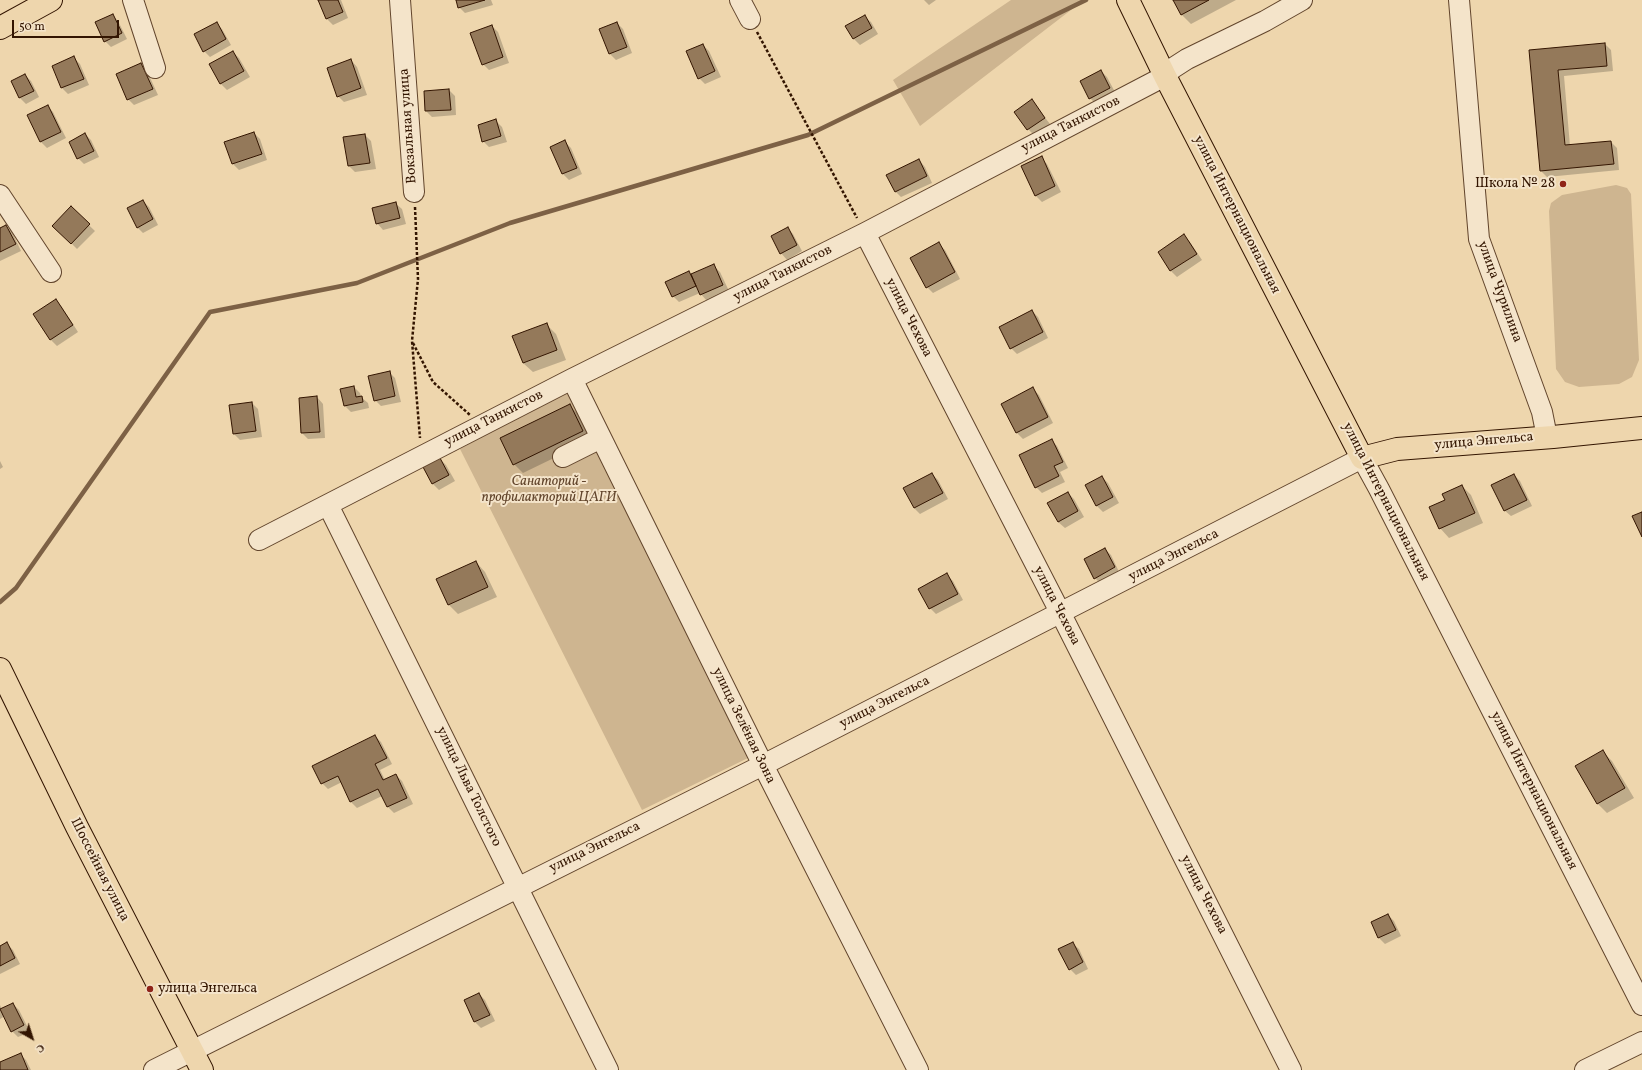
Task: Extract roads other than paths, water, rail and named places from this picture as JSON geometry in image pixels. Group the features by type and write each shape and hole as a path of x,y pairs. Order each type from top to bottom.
{"main road":[{"path":"0,28 51,0"},
{"name":"улица Интернациональная","path":"1128,0 1165,76 1362,458"},
{"name":"улица Энгельса","path":"1362,458 1398,449 1642,428"},
{"name":"Шоссейная улица","path":"0,669 77,827 197,1060"}],"street":[{"path":"133,0 155,68"},
{"name":"Вокзальная улица","path":"400,0 414,192"},
{"path":"740,0 750,19"},
{"name":"улица Танкистов","path":"259,540 572,380 865,233 1165,76 1173,68 1187,59 1265,21 1302,0"},
{"name":"улица Чурилина","path":"1459,0 1479,239 1542,412 1547,437"},
{"path":"0,195 51,272"},
{"name":"улица Чехова","path":"865,233 1291,1070"},
{"name":"улица Зелёная Зона","path":"572,380 763,765 918,1070"},
{"path":"563,457 601,438"},
{"name":"улица Энгельса","path":"154,1070 197,1060 518,887 763,765 1362,458"},
{"name":"улица Интернациональная","path":"1362,458 1642,1005"},
{"name":"улица Льва Толстого","path":"328,505 608,1070"},
{"path":"1585,1070 1642,1042"}],"waterway":[{"path":"0,602 16,588 210,312 357,283 510,223 808,135 1086,0"}],"place":[{"name":"Школа № 28","path":"1563,184"},
{"name":"улица Энгельса","path":"150,989"}],"park label":[{"name":"Санаторий - профилакторий ЦАГИ","path":"549,490"}]}
